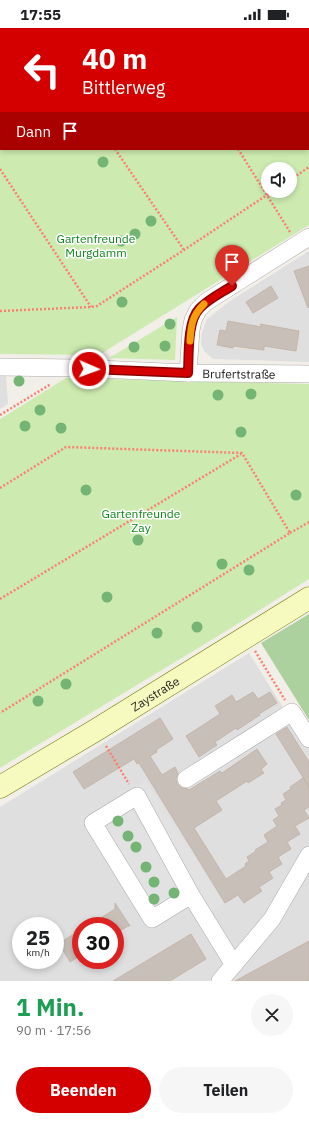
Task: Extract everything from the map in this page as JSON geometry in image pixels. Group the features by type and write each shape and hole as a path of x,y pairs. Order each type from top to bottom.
{"street":[{"path":"188,373 192,320 198,310 206,302 303,240"},
{"name":"Brufertstraße","path":"0,367 75,368 188,373 309,374"},
{"name":"Zaystraße","path":"0,787 96,730 309,598"},
{"path":"186,779 292,712 309,739"},
{"path":"192,895 152,919 93,823 136,796 192,895 234,965"},
{"path":"220,981 272,919 309,854"}],"path":[{"path":"116,150 184,250"},
{"path":"239,150 261,184"},
{"path":"297,175 309,167"},
{"path":"0,169 91,307"},
{"path":"0,311 97,306 263,198"},
{"path":"270,198 303,240"},
{"path":"0,415 75,368"},
{"path":"0,488 66,447 242,453"},
{"path":"242,453 290,533"},
{"path":"0,600 242,453"},
{"path":"0,713 309,522"},
{"path":"246,637 292,712"},
{"path":"96,730 136,796"}],"shaded area":[{"path":"309,251 309,362 213,359 204,351 201,344 202,332 207,319 230,301"},
{"path":"0,376 6,376 8,404 0,409"},
{"path":"249,653 309,749 309,981 0,981 0,807"},
{"path":"146,780 224,904 212,912 134,788"},
{"path":"131,808 183,893 154,911 102,825"}],"green space":[{"name":"Gartenfreunde Murgdamm","path":"0,150 309,150 309,225 99,355 0,354"},
{"path":"177,317 175,360 109,358"},
{"name":"Gartenfreunde Zay","path":"66,378 309,384 309,579 0,768 0,419"},
{"path":"309,614 309,720 261,643"}],"building":[{"path":"309,266 309,307 308,308 294,271"},
{"path":"271,286 278,298 253,313 246,302"},
{"path":"228,321 262,327 260,324 299,331 296,351 264,346 264,350 233,346 233,348 217,345 220,330 226,331"},
{"path":"253,692 258,699 270,692 277,703 237,730 236,728 215,742 217,745 199,757 186,736 220,714 215,706 232,695 236,702"},
{"path":"160,718 173,739 156,750 157,752 150,756 162,775 175,767 178,773 176,779 177,784 182,788 189,790 220,771 222,773 257,749 267,764 261,769 264,773 248,783 247,781 216,801 222,810 194,828 226,879 246,866 245,864 249,861 247,857 268,842 264,835 277,826 273,820 279,816 275,809 282,805 281,803 286,800 283,794 303,778 309,787 309,807 304,810 309,818 295,826 300,834 287,842 291,849 278,857 282,864 269,872 273,878 259,887 262,891 244,903 238,895 225,903 139,763 137,764 134,759 84,789 73,772"},
{"path":"287,727 309,762 309,787 276,734"},
{"path":"115,903 130,926 124,928 124,917 102,917 115,909"},
{"path":"191,934 206,959 170,981 113,981"},
{"path":"72,935 72,961 70,962 64,952 64,940"},
{"path":"309,941 309,981 235,981"}],"slow traffic":[{"path":"190,341 192,320 204,304"}],"route":[{"path":"89,369 188,373 192,320 198,310 206,302 232,286"}]}
